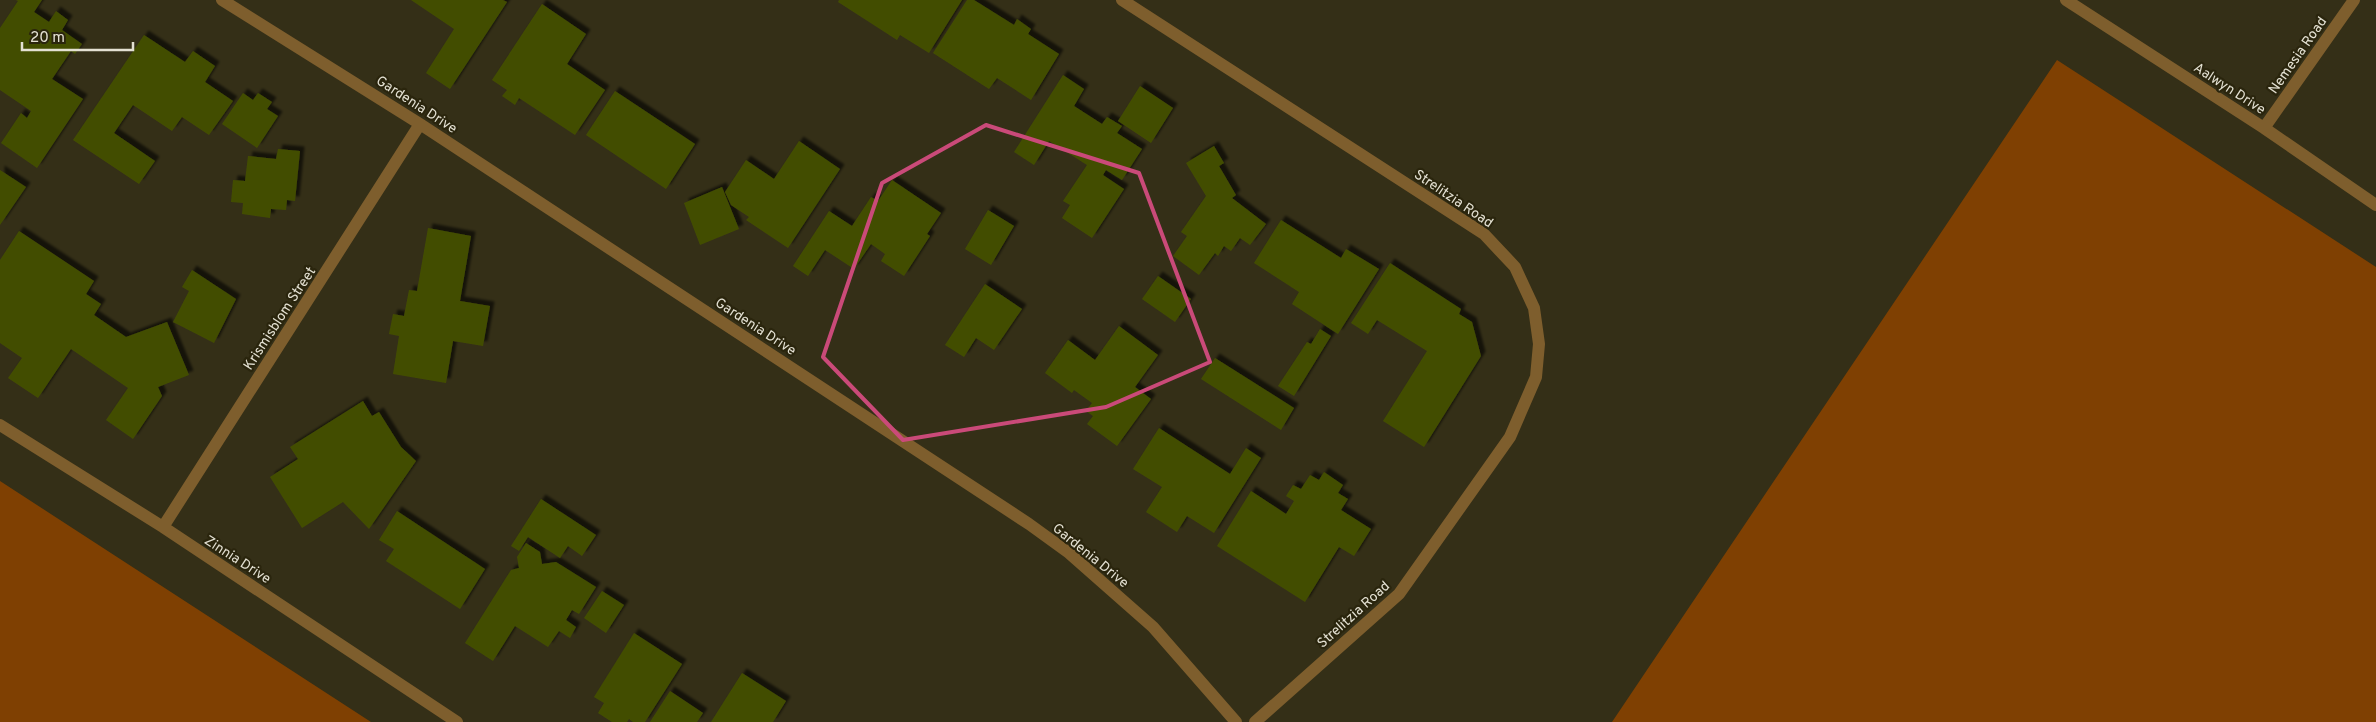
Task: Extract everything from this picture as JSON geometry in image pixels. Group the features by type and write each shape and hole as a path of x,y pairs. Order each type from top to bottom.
{"street":[{"name":"Gardenia Drive","path":"222,0 420,124 1029,524 1070,553 1153,627 1236,722"},
{"name":"Strelitzia Road","path":"1122,0 1484,234 1515,267 1534,308 1539,344 1536,377 1510,437 1400,594 1255,722"},
{"name":"Aalwyn Drive","path":"2066,0 2264,128 2376,205"},
{"name":"Nemesia Road","path":"2264,128 2354,0"},
{"name":"Krismisblom Street","path":"163,527 420,124"},
{"name":"Zinnia Drive","path":"0,425 163,527 457,722"}],"highlighted area":[{"path":"986,125 1139,173 1210,362 1106,407 903,440 823,357 882,183"}],"shaded area":[{"path":"2057,60 2376,267 2376,722 1612,722"},
{"path":"0,481 371,722 0,722"}],"building":[{"path":"16,0 42,0 34,12 49,22 56,11 68,20 62,30 82,44 75,54 71,51 52,79 83,99 37,168 1,143 21,113 27,118 31,111 0,90 0,28 18,1"},
{"path":"411,0 503,0 507,2 450,89 426,73 454,29"},
{"path":"839,0 962,0 929,53 900,35 897,40 838,2"},
{"path":"967,0 974,0 1014,25 1017,19 1031,29 1028,34 1059,54 1031,100 997,78 989,89 933,53"},
{"path":"542,4 586,34 567,64 605,90 575,135 519,98 515,105 502,96 507,90 492,80"},
{"path":"144,35 185,62 193,51 215,66 205,82 233,101 209,135 182,117 172,131 133,105 114,133 155,161 139,184 73,140"},
{"path":"1063,75 1084,89 1074,106 1102,124 1107,117 1122,126 1117,133 1142,149 1122,180 1106,170 1103,175 1124,189 1092,238 1062,218 1070,205 1063,201 1087,165 1049,141 1034,165 1014,152"},
{"path":"1140,86 1173,108 1151,143 1118,121"},
{"path":"615,91 695,144 666,189 586,135"},
{"path":"243,93 253,100 258,93 272,102 267,109 278,116 257,148 222,124"},
{"path":"799,141 840,169 788,248 746,220 749,217 731,205 725,192 746,160 774,179"},
{"path":"1214,146 1224,163 1219,166 1236,195 1232,198 1266,224 1250,245 1240,238 1231,251 1224,246 1218,256 1215,253 1199,275 1173,256 1187,236 1181,232 1206,196 1186,163"},
{"path":"278,149 300,151 295,201 287,200 286,210 271,209 270,218 242,214 243,203 231,202 233,180 245,181 248,156 276,159"},
{"path":"0,170 26,187 0,225"},
{"path":"892,180 941,213 927,234 930,236 904,276 881,261 885,254 871,244 854,269 825,250 808,276 793,266 829,211 852,226 871,197 878,201"},
{"path":"722,187 739,229 700,245 684,203"},
{"path":"988,210 1014,226 991,265 965,249"},
{"path":"1281,220 1341,258 1346,249 1379,269 1338,334 1292,304 1299,292 1254,263"},
{"path":"428,228 471,236 460,301 490,306 483,346 453,341 446,383 393,374 399,336 389,334 393,314 404,316 409,290 417,291"},
{"path":"19,231 94,281 86,294 101,304 94,315 126,337 167,322 189,375 158,387 162,396 133,439 106,420 128,388 71,349 38,398 8,378 22,358 0,343 0,260"},
{"path":"1390,263 1461,309 1459,314 1472,322 1481,356 1424,447 1383,421 1427,351 1377,320 1368,334 1351,323"},
{"path":"192,270 236,299 214,343 173,322 189,291 182,287"},
{"path":"1158,276 1191,299 1175,322 1142,299"},
{"path":"985,284 1022,309 994,350 976,338 964,357 945,345"},
{"path":"1119,326 1158,355 1135,387 1151,399 1117,446 1087,424 1093,416 1086,411 1092,403 1074,390 1072,393 1045,373 1068,340 1095,360"},
{"path":"1320,329 1331,336 1294,396 1278,386 1307,342 1311,344"},
{"path":"1215,358 1294,408 1281,430 1201,379"},
{"path":"363,401 372,416 379,412 401,447 416,461 369,529 343,502 302,528 270,477 298,459 290,447"},
{"path":"1159,428 1230,474 1246,448 1261,458 1214,533 1187,516 1177,532 1146,512 1162,487 1133,469"},
{"path":"1324,472 1343,485 1338,493 1348,499 1341,510 1371,529 1354,556 1339,547 1305,602 1217,546 1251,491 1286,514 1294,501 1286,496 1293,485 1301,489 1310,475 1319,480"},
{"path":"541,499 596,535 582,556 568,546 560,558 528,537 519,551 511,546"},
{"path":"397,511 485,569 460,609 386,561 394,549 379,540"},
{"path":"526,543 540,552 542,564 556,562 596,587 579,614 572,610 566,620 576,627 570,638 559,631 548,647 515,626 493,661 465,643 511,570 519,568 517,557"},
{"path":"602,591 624,605 606,633 584,618"},
{"path":"634,633 682,664 645,722 633,722 629,719 627,722 612,722 598,713 604,703 594,697"},
{"path":"742,673 786,701 773,722 711,722"},
{"path":"670,691 703,713 697,722 650,722"}]}
